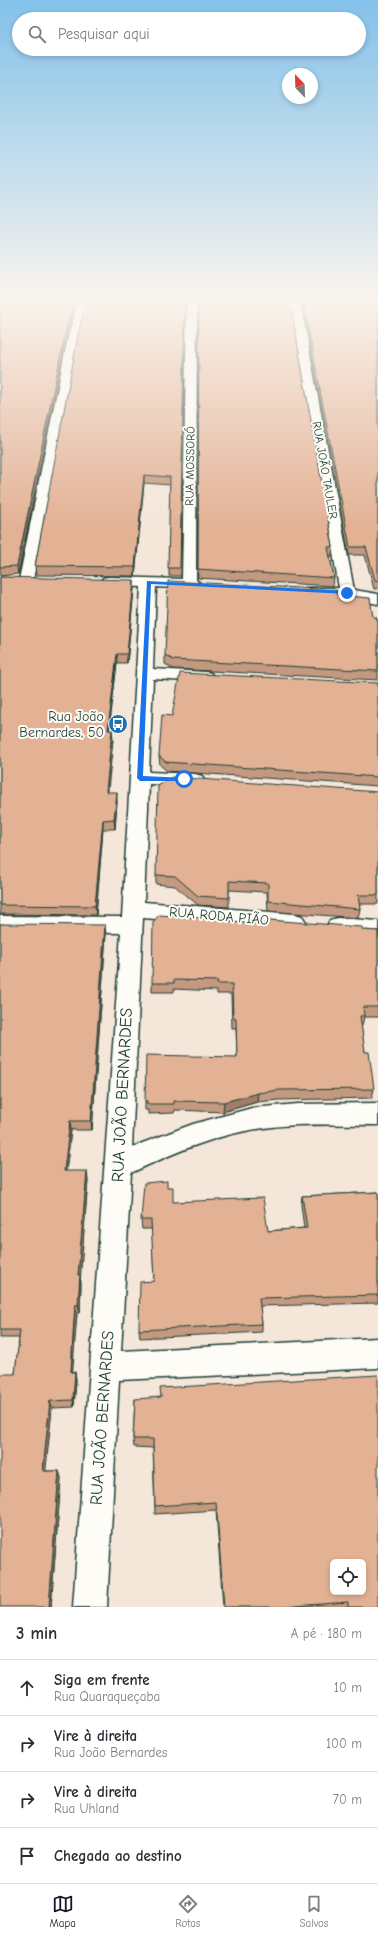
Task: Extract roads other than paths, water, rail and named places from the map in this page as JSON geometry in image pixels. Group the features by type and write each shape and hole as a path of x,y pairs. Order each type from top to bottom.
{"street":[{"path":"41,580 19,580 64,376"},
{"name":"RUA MOSSORÓ","path":"189,583 191,376"},
{"name":"RUA JOÃO TAULER","path":"310,376 347,593"},
{"path":"95,581 205,584"},
{"name":"RUA JOÃO BERNARDES","path":"90,1607 118,1166 140,778 149,582"},
{"path":"292,590 347,593 378,599"},
{"path":"145,674 223,678"},
{"path":"140,778 215,782"},
{"name":"RUA RODA PIÃO","path":"0,924 132,917 318,924 378,929"},
{"path":"118,1166 160,1146 241,1121 271,1116 378,1114"},
{"path":"105,1366 378,1353"}],"place":[{"name":"Rua João Bernardes, 50","path":"118,724"}]}
